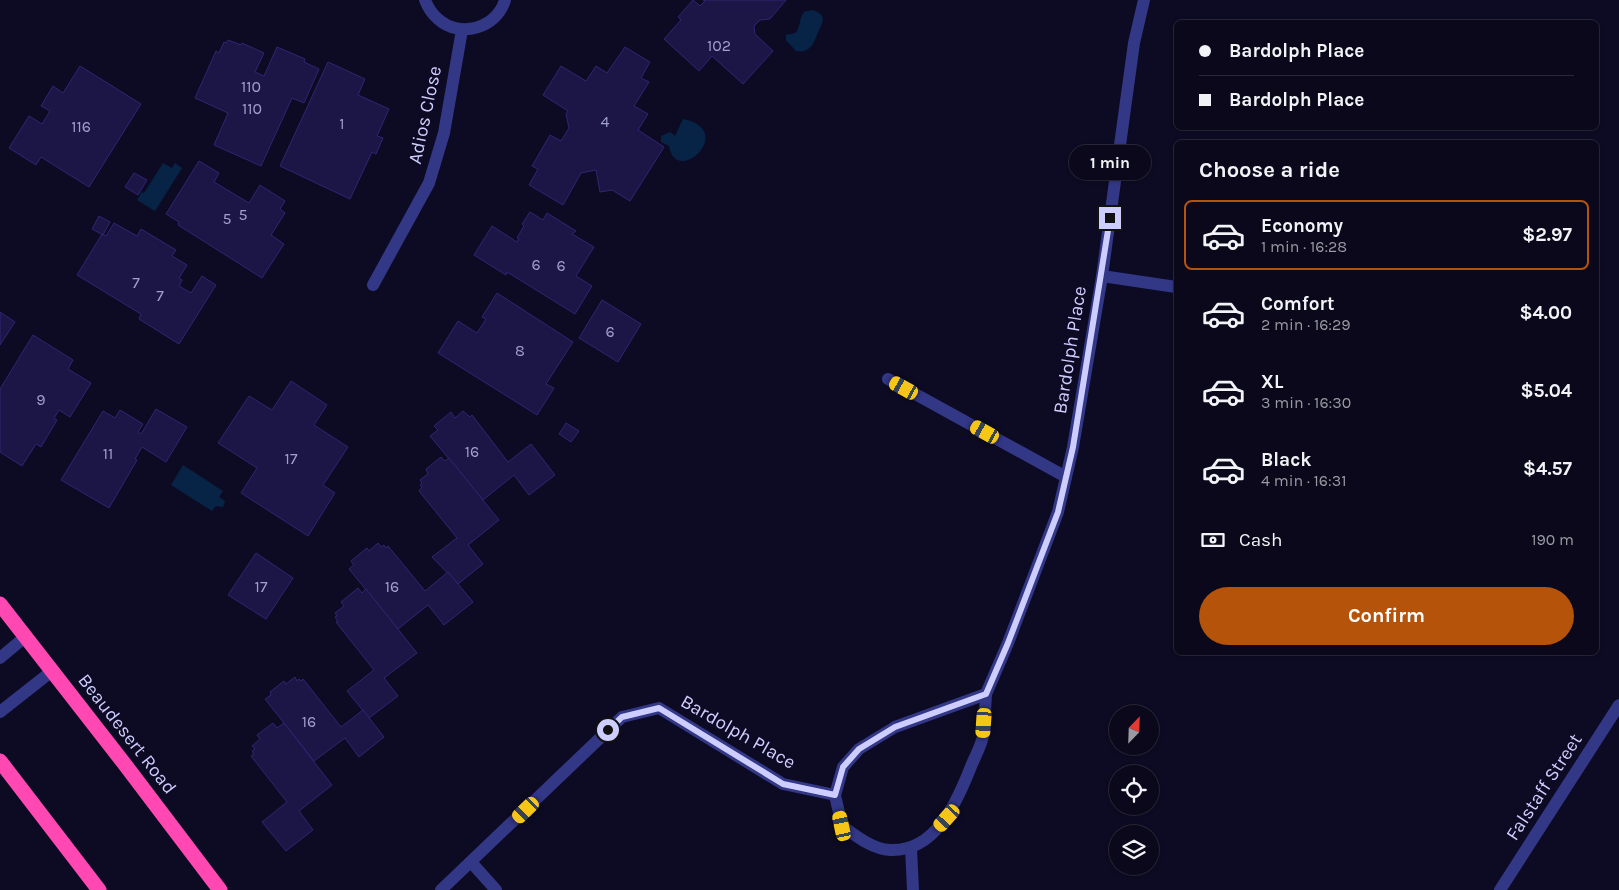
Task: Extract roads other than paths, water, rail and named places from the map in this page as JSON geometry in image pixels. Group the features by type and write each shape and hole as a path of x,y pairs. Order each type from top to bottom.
{"highway":[{"name":"Beaudesert Road","path":"0,604 124,762 220,890"},
{"path":"0,761 99,890"}],"street":[{"path":"425,0 430,11 439,20 450,27 462,30 475,29 488,23 498,14 505,0"},
{"name":"Bardolph Place","path":"986,694 895,727 859,749 843,767 835,795 842,826 867,843 888,850 911,848 934,833 947,818 964,785 983,738 986,694 1008,643 1058,512 1073,447 1102,276 1134,43 1144,0"},
{"name":"Adios Close","path":"373,285 429,183 444,133 462,30"},
{"path":"1102,276 1174,287"},
{"path":"888,379 1066,477"},
{"path":"0,658 25,637"},
{"path":"0,712 52,671"},
{"name":"Falstaff Street","path":"1500,890 1619,705"},
{"name":"Bardolph Place","path":"441,890 622,717 659,708 783,784 835,795"},
{"path":"911,848 913,890"},
{"path":"471,862 496,890"}],"water":[{"path":"812,10 822,15 822,23 809,49 796,51 786,40 786,35 797,31 804,12"},
{"path":"683,119 698,125 705,134 705,143 691,159 682,161 674,157 669,146 661,142 661,136 670,132 675,136"},
{"path":"163,163 172,168 175,163 182,168 155,211 137,200 142,192 144,193"},
{"path":"183,465 223,491 219,497 225,501 223,507 216,506 212,511 171,485"}]}
